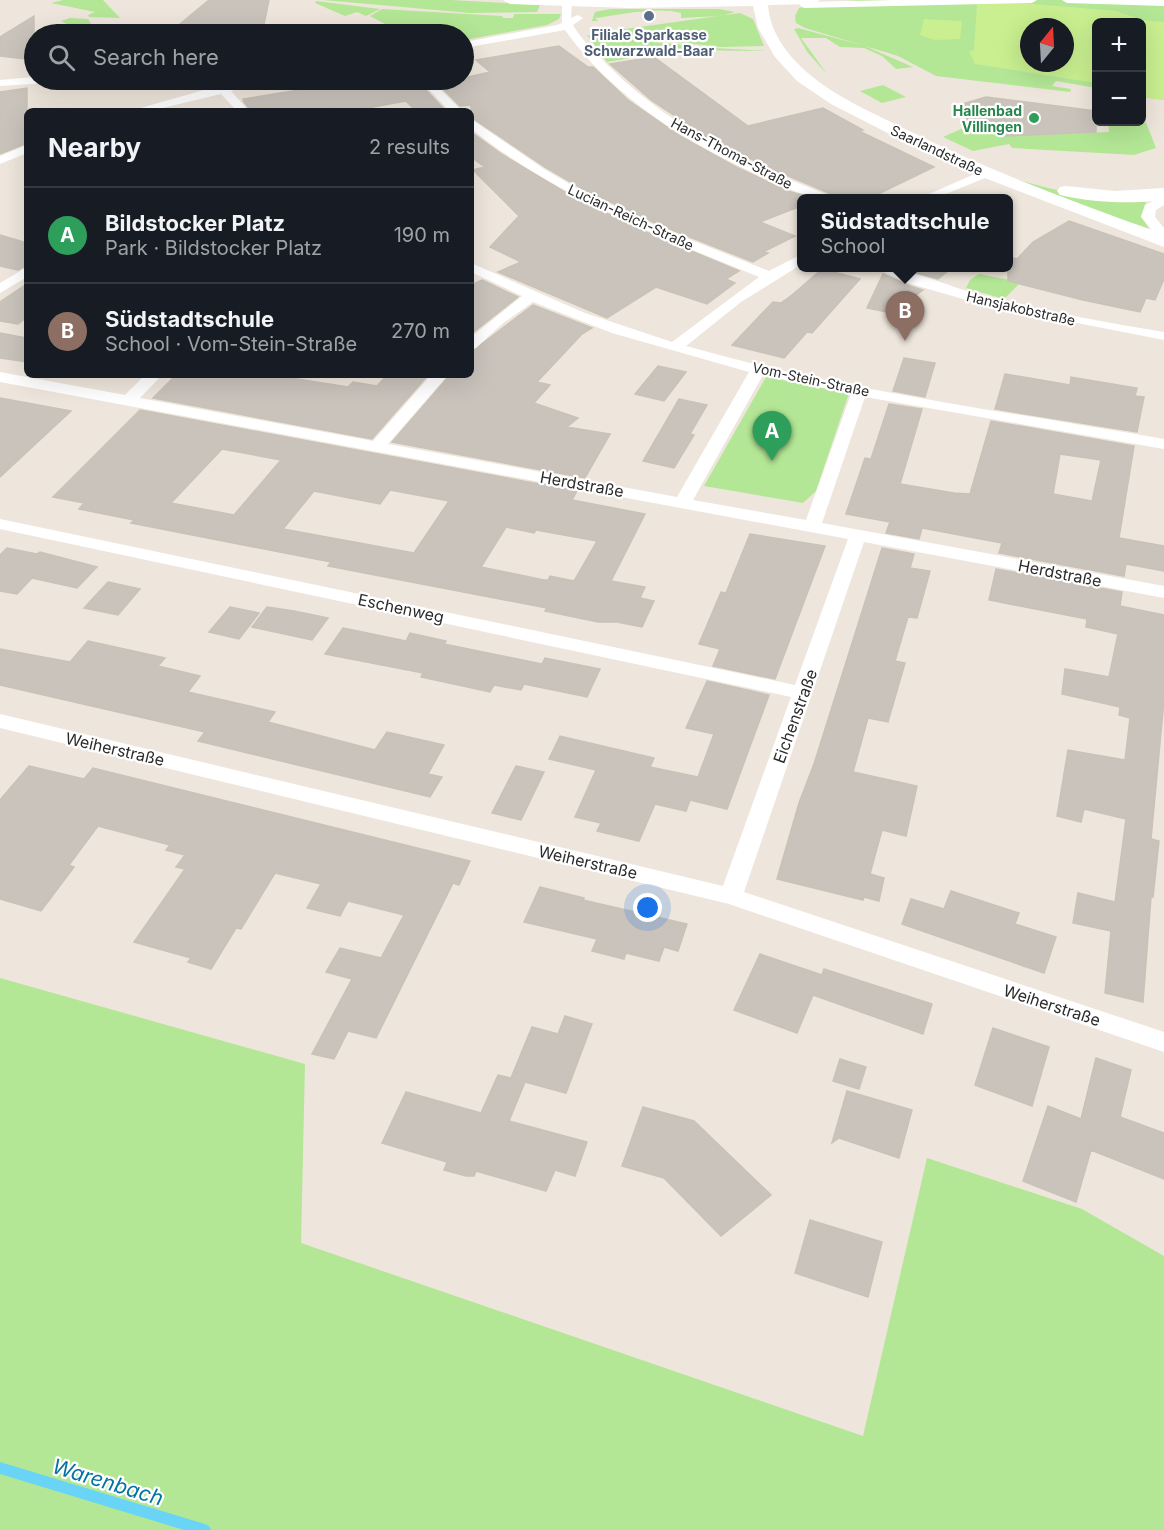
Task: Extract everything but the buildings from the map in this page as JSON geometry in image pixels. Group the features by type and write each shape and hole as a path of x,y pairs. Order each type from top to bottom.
{"street":[{"path":"510,0 713,3 740,9 761,7 778,1 809,3 1032,0"},
{"path":"1067,0 1164,5"},
{"name":"Saarlandstraße","path":"778,1 785,28 800,56 833,86 893,122 1010,174 1047,187 1102,197 1144,197 1164,194"},
{"path":"474,43 568,26 577,20 574,2"},
{"name":"Saarlandstraße","path":"761,7 776,49 794,69 834,99 986,173 1164,241"},
{"name":"Hans-Thoma-Straße","path":"568,26 591,54 621,84 678,126 788,185 812,194"},
{"path":"0,83 24,82"},
{"path":"146,108 205,90"},
{"path":"229,90 241,108"},
{"path":"435,90 453,108"},
{"name":"Lucian-Reich-Straße","path":"474,125 534,169 586,199 768,276"},
{"path":"0,160 24,150"},
{"path":"936,194 986,173"},
{"path":"1164,200 1150,208 1148,217 1164,236"},
{"path":"676,347 724,306 768,276 797,260"},
{"name":"Vom-Stein-Straße","path":"474,268 532,296 616,330 759,369 860,390 1164,444"},
{"path":"0,289 24,272"},
{"name":"Hansjakobstraße","path":"896,272 939,288 1011,307 1164,336"},
{"path":"474,342 497,321 532,296"},
{"path":"682,502 759,369"},
{"name":"Herdstraße","path":"0,376 1164,592"},
{"path":"129,400 151,378"},
{"path":"377,446 414,401 437,378"},
{"path":"812,527 860,390"},
{"name":"Eschenweg","path":"2,527 803,693"},
{"name":"Eichenstraße","path":"731,896 858,535"},
{"name":"Weiherstraße","path":"0,722 731,896 1164,1042"}],"green space":[{"path":"63,0 103,0 120,18 89,17 88,15 95,12 51,3"},
{"path":"323,0 451,0 540,5 537,12 470,13"},
{"path":"859,0 1164,0 1164,100 1146,98 1146,18 1092,18 1092,87 1056,81 1052,86 1071,89 1070,92 936,76 898,56 805,28 796,23 795,16 799,8"},
{"path":"316,1 380,9 366,16 357,12 345,16 315,3"},
{"path":"1009,2 1116,11 1137,18 1092,18 1092,82 1026,72 1074,72 1074,18 1020,18 1020,71 975,64 969,51 974,50 977,3"},
{"path":"382,9 502,16 503,18 513,18 514,14 561,14 559,19 547,25 474,38 474,24 385,24 370,16"},
{"path":"610,9 719,9 735,12 721,16 681,18 681,13 662,10 626,13 595,18 598,21 592,21 595,12"},
{"path":"740,13 753,19 764,46 721,47 596,33"},
{"path":"70,18 88,19 91,24 66,24 61,21"},
{"path":"924,19 962,21 960,39 934,40 920,35"},
{"path":"1146,20 1164,22 1164,100 1146,98"},
{"path":"798,28 865,46 913,67 896,69 882,56 864,48 840,47 826,38 801,38 827,74 808,53 794,29"},
{"path":"587,35 713,48 768,51 676,50 607,62"},
{"path":"883,85 906,97 882,103 860,91"},
{"path":"1146,123 1156,148 1134,155 1012,148 1009,144 973,151 943,137 970,125 1004,136 1109,132 1108,126 1146,126"},
{"path":"1006,176 1075,194 1146,202 1141,216 1151,232"},
{"path":"979,274 1021,282 1004,299 966,288 970,280"},
{"path":"766,377 849,393 816,491 803,503 704,486"},
{"path":"0,978 305,1064 301,1243 863,1436 927,1158 1082,1209 1164,1256 1164,1530 0,1530"}],"waterway":[{"name":"Warenbach","path":"0,1468 205,1530"}],"place":[{"name":"Filiale Sparkasse Schwarzwald-Baar","path":"649,16"},
{"name":"Hallenbad Villingen","path":"1034,118"},
{"name":"Südstadtschule","path":"905,341"},
{"name":"Bildstocker Platz","path":"772,461"}]}
